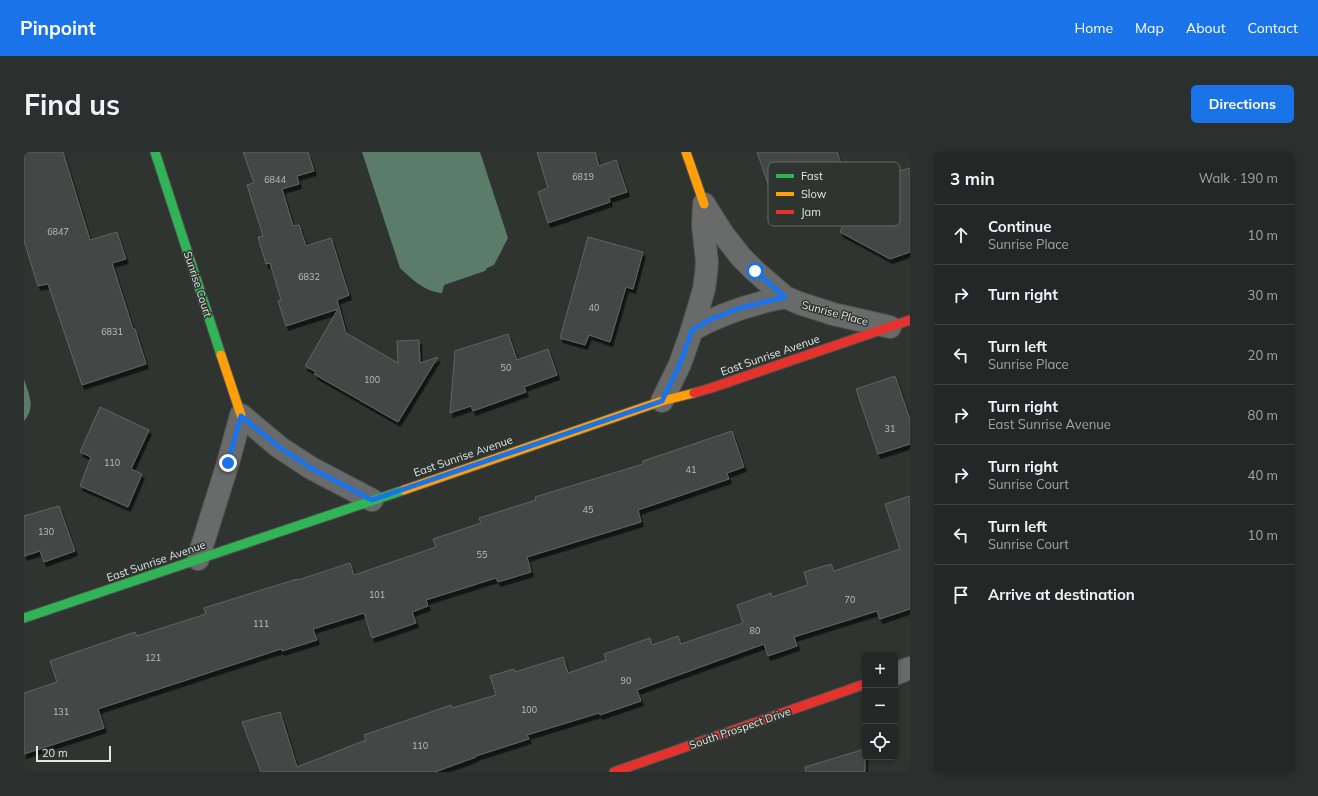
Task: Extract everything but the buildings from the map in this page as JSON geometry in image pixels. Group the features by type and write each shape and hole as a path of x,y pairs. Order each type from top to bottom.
{"street":[{"name":"Sunrise Court","path":"155,152 241,416"},
{"name":"Sunrise Place","path":"686,152 704,204 723,234 741,257 785,297 833,314 900,323"},
{"name":"Sunrise Place","path":"662,401 680,364 692,330 706,274 706,249 703,225 704,204"},
{"path":"692,330 711,319 740,308 785,297"},
{"name":"East Sunrise Avenue","path":"24,618 662,401 711,388 900,323"},
{"path":"198,559 224,478 241,416 279,447 311,468 372,500"},
{"path":"898,673 910,668"},
{"name":"South Prospect Drive","path":"614,772 862,685"}],"shaded area":[{"path":"362,152 480,152 508,238 494,265 487,268 485,271 444,285 442,293 424,288 409,276 400,268"},
{"path":"24,379 31,406 28,416 24,421"}],"traffic: fast":[{"path":"155,152 221,355"},
{"path":"24,618 404,490"}],"traffic: slow":[{"path":"686,152 704,204"},
{"path":"221,355 241,415"},
{"path":"404,490 662,401 694,393"}],"traffic: jam":[{"path":"694,393 910,320"},
{"path":"614,772 862,685"}],"route":[{"path":"228,463 241,416 279,447 311,468 372,500 662,401 680,364 692,330 711,319 740,308 785,297 755,271"}]}
